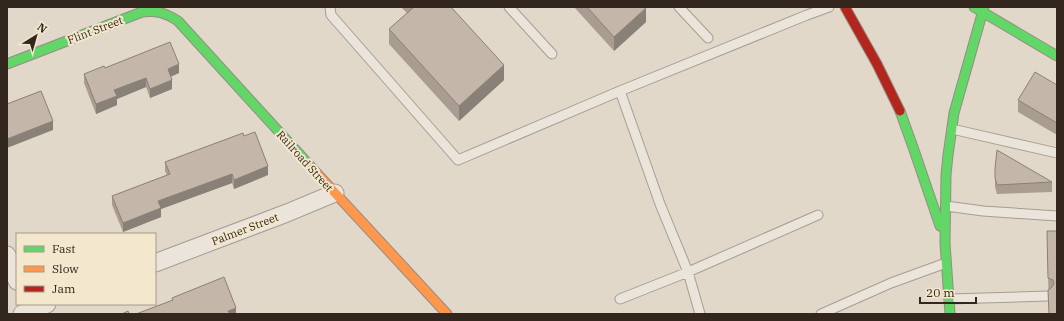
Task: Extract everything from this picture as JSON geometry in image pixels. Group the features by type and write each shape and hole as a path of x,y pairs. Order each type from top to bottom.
{"street":[{"path":"845,7 890,90 904,123 945,243"},
{"path":"974,7 983,9 1057,56"},
{"path":"950,314 945,243 948,155 954,113 983,9"},
{"name":"Flint Street","path":"7,64 142,12 153,10 161,11"},
{"name":"Railroad Street","path":"161,11 178,21 447,314"},
{"name":"Palmer Street","path":"156,263 287,213 335,193"},
{"path":"7,255 16,278"},
{"path":"27,311 45,305"}],"lane":[{"path":"330,7 331,15 458,160 620,91 829,7"},
{"path":"509,7 552,54"},
{"path":"679,7 708,38"},
{"path":"620,91 660,204 688,272 700,314"},
{"path":"952,129 1057,153"},
{"path":"946,206 984,211 1057,216"},
{"path":"620,299 688,272 818,215"},
{"path":"821,314 901,279 947,263"},
{"path":"949,299 1048,296"}],"building":[{"path":"414,7 451,7 504,65 459,106 389,29"},
{"path":"587,7 645,7 646,8 614,37"},
{"path":"170,42 179,64 168,69 172,80 150,89 146,78 114,90 117,96 96,104 84,74 104,66 105,68"},
{"path":"1035,72 1057,85 1057,123 1018,100"},
{"path":"41,91 53,121 7,139 7,104"},
{"path":"255,132 268,166 234,180 232,174 158,201 161,208 123,223 112,196 170,174 165,162 243,133 244,136"},
{"path":"997,150 1052,182 997,185 995,169"},
{"path":"1047,231 1057,231 1057,314 1049,314 1048,290 1054,284 1053,280 1048,278"},
{"path":"224,277 236,308 228,311 230,314 136,314 173,300 172,298"},
{"path":"128,311 129,314 122,314"}],"traffic: fast":[{"path":"974,7 1057,56"},
{"path":"950,314 945,243 946,175 948,155 954,113 984,7"},
{"path":"7,64 142,12 152,11 165,14 178,21 312,168"},
{"path":"900,111 940,226"}],"traffic: slow":[{"path":"312,168 447,314"}],"traffic: jam":[{"path":"845,7 877,64 900,111"}]}
